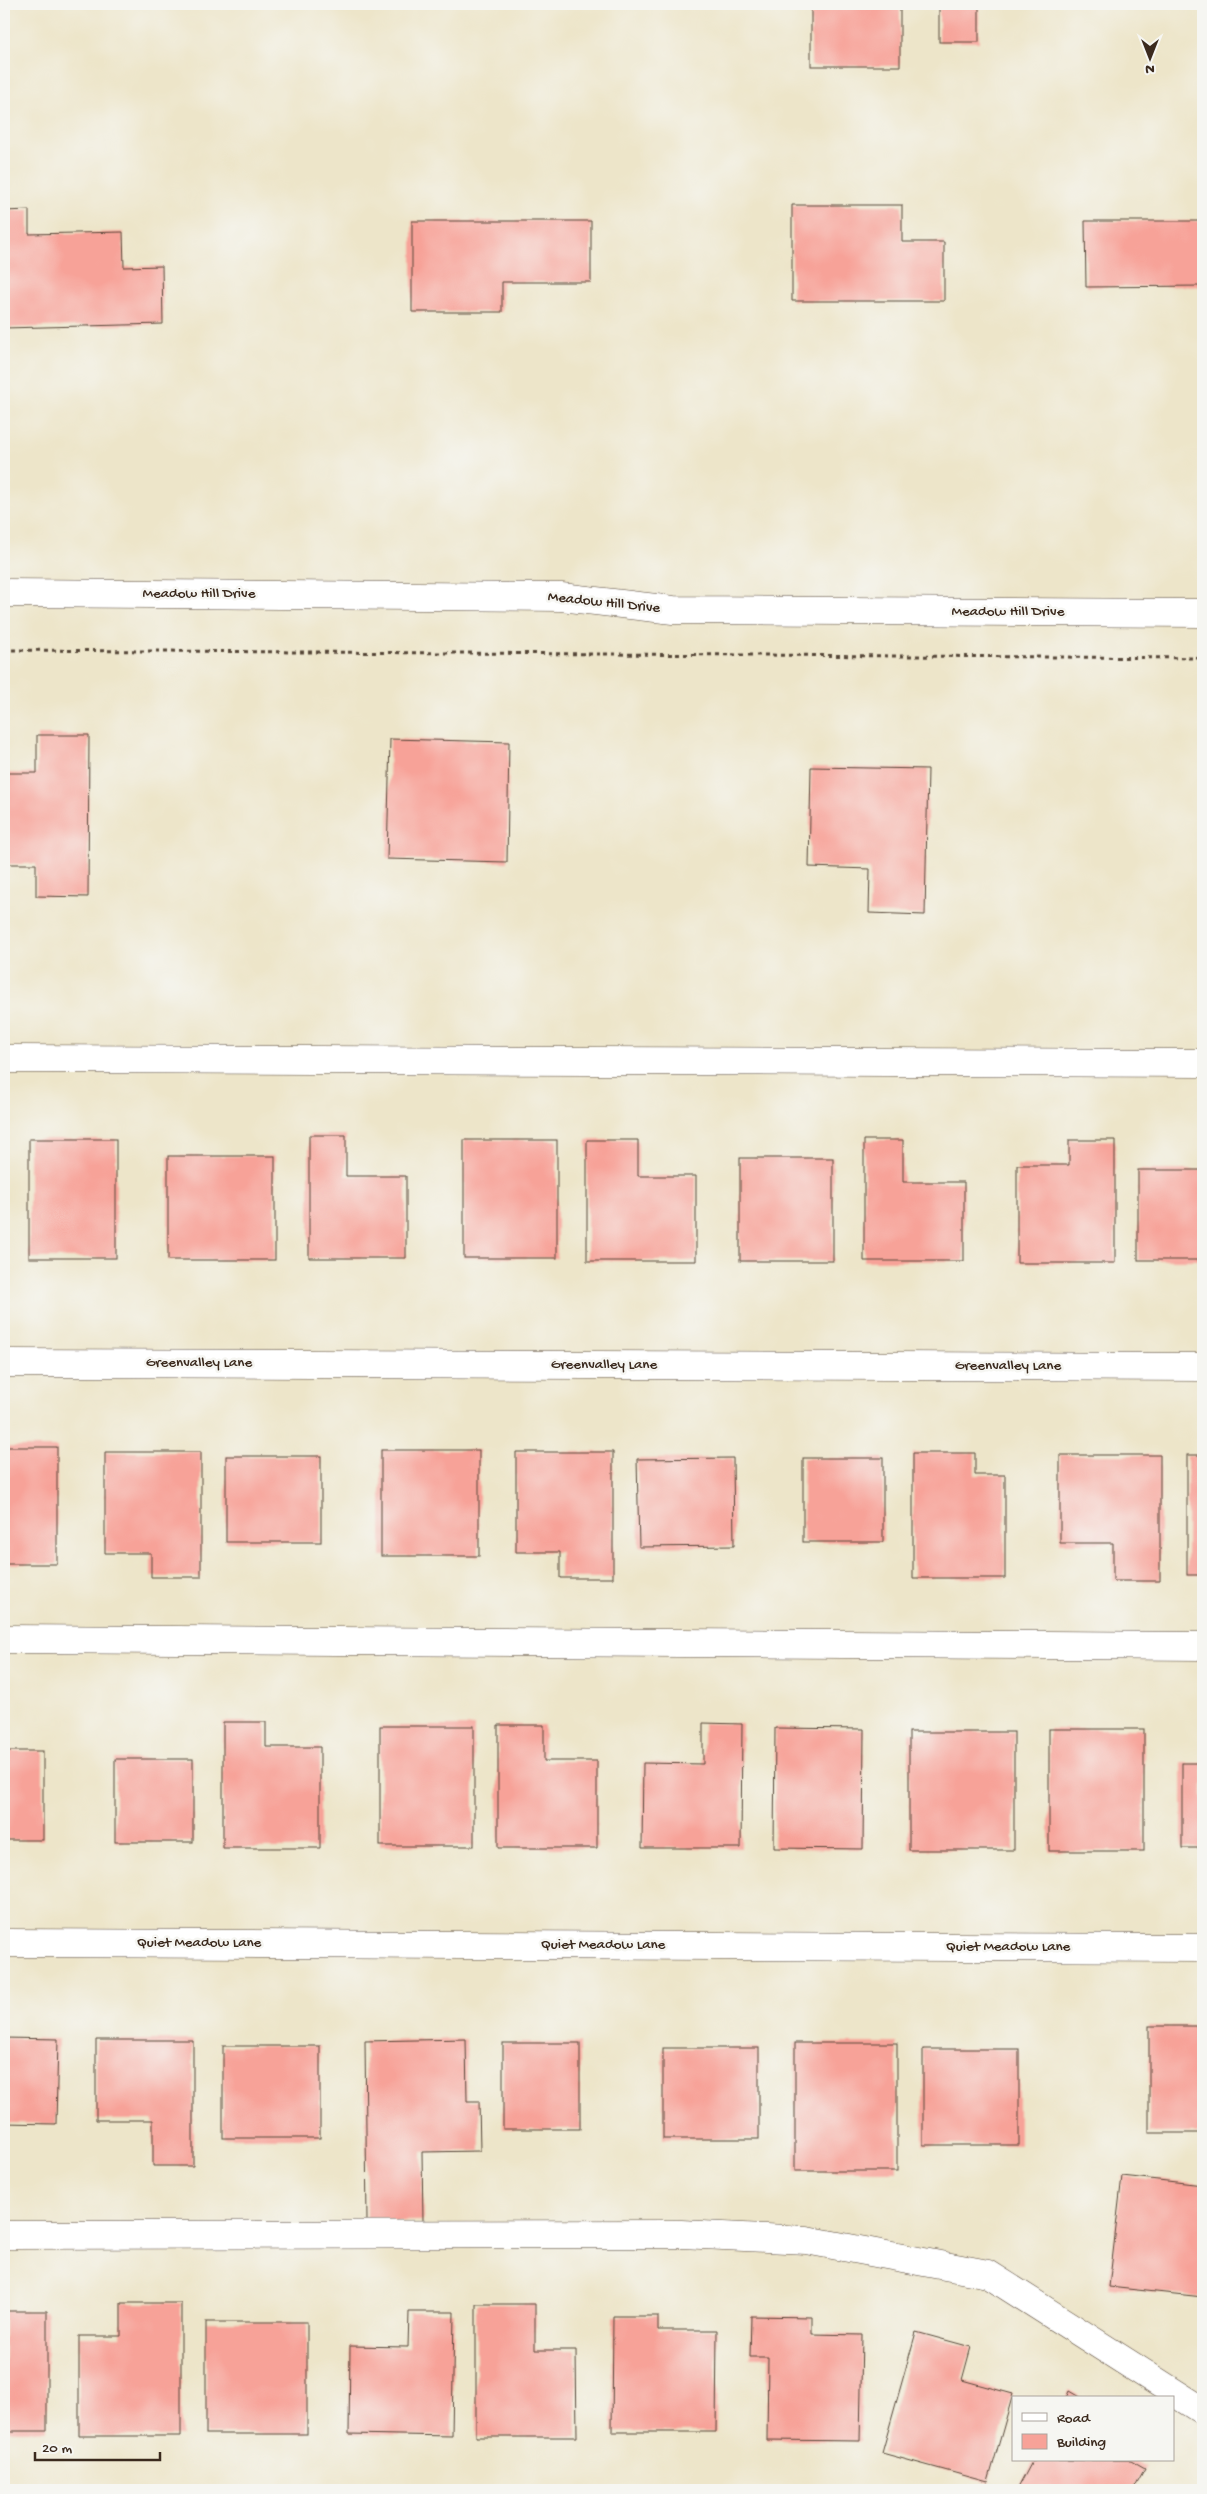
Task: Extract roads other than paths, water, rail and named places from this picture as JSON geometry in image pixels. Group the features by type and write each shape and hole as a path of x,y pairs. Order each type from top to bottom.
{"street":[{"name":"Meadow Hill Drive","path":"4,593 561,597 673,610 1203,613"},
{"path":"4,1059 1203,1063"},
{"name":"Greenvalley Lane","path":"4,1363 1203,1367"},
{"path":"4,1639 1203,1646"},
{"name":"Quiet Meadow Lane","path":"4,1942 1203,1948"},
{"path":"4,2235 681,2234 806,2240 988,2274 1203,2411"}]}
